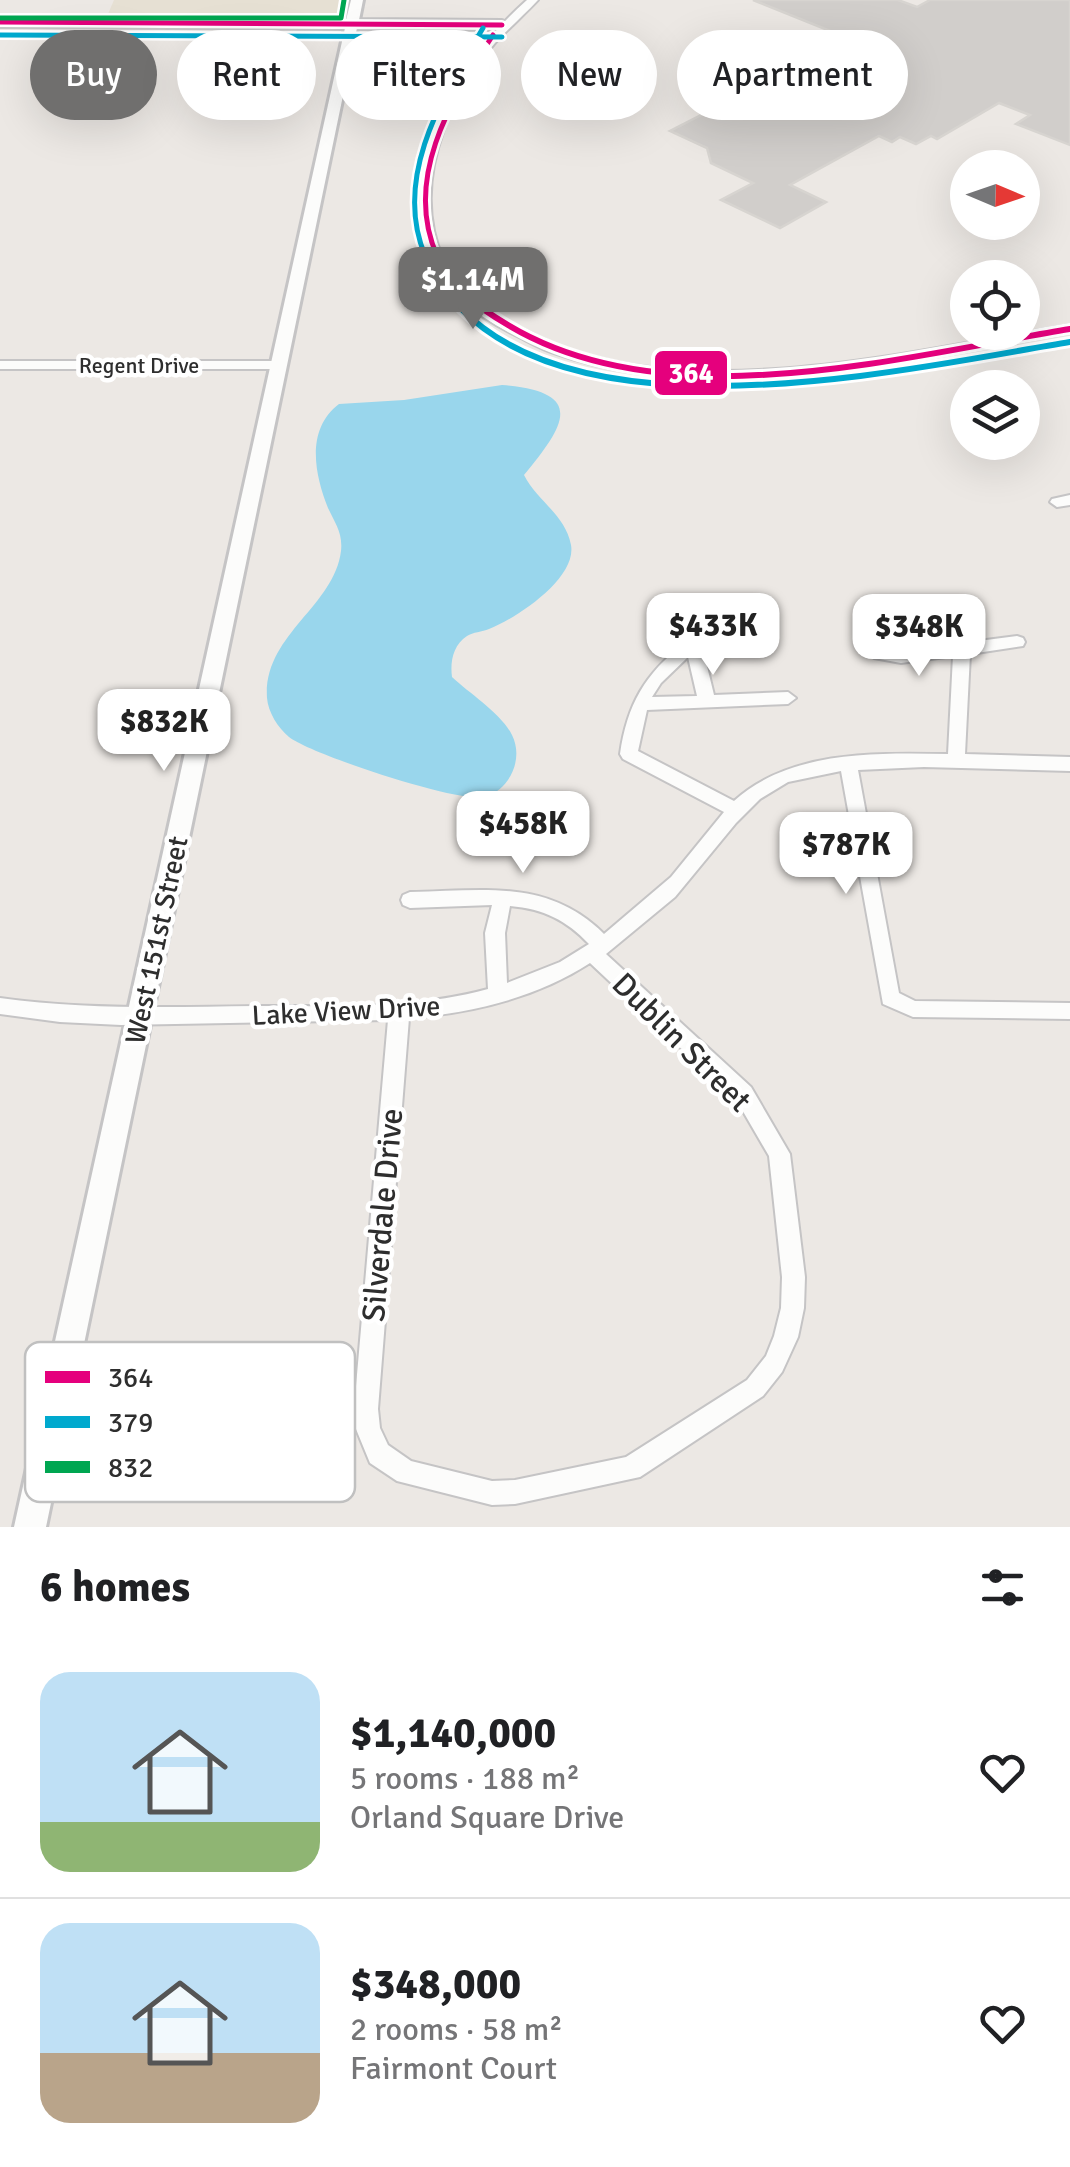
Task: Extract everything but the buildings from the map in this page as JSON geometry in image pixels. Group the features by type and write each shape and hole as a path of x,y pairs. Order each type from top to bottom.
{"street":[{"name":"West 151st Street","path":"351,30 357,0"},
{"path":"498,30 533,0"},
{"path":"0,22 336,34"},
{"path":"0,31 336,35"},
{"name":"West 151st Street","path":"70,1342 336,100"},
{"path":"444,120 427,177 425,218 434,254 450,283 479,311 512,331 611,364 661,371 744,374 808,370 1070,329"},
{"name":"Regent Drive","path":"0,366 279,365"},
{"path":"683,601 706,701"},
{"path":"870,622 880,654 901,658 1017,642"},
{"path":"694,645 662,667 639,704 633,715 630,754 737,811"},
{"path":"956,762 962,650"},
{"path":"639,704 788,698"},
{"path":"848,764 886,988 896,1003 914,1009 1070,1011"},
{"name":"Lake View Drive","path":"0,1006 65,1015 139,1017 399,1013 435,1009 498,994 598,949 662,898 737,811 780,778 848,764 1070,766"},
{"path":"498,994 495,952 499,909 504,899"},
{"name":"Dublin Street","path":"410,900 504,899 548,907 573,917 598,949 744,1094 780,1154 794,1279 794,1301 781,1354 755,1388 678,1437"},
{"name":"Silverdale Drive","path":"399,1013 366,1409 368,1429 379,1454 406,1472 492,1493 514,1492 631,1468 678,1437"},
{"name":"West 151st Street","path":"30,1527 35,1502"}],"shaded area":[{"path":"114,0 342,0 339,17 326,22 105,21"}],"water":[{"path":"502,385 529,389 557,403 557,426 524,475 557,516 571,545 565,570 543,595 501,624 467,636 456,649 452,677 501,719 515,744 515,763 508,780 494,793 471,797 386,776 302,745 277,724 267,698 276,656 326,589 341,551 340,533 323,495 317,466 317,439 328,414 339,404 404,400"}],"transit line":[{"name":"832","path":"0,18 341,18 344,0"},
{"name":"364","path":"0,22 502,25"},
{"name":"379","path":"483,28 436,109 415,179 417,239 441,289 483,329 542,358 615,378 700,387 839,380 1070,342"},
{"name":"379","path":"0,35 502,37"},
{"name":"364","path":"444,120 430,161 424,201 429,239 447,275 478,308 526,336 569,353 634,368 748,374 841,367 1070,329"}]}
